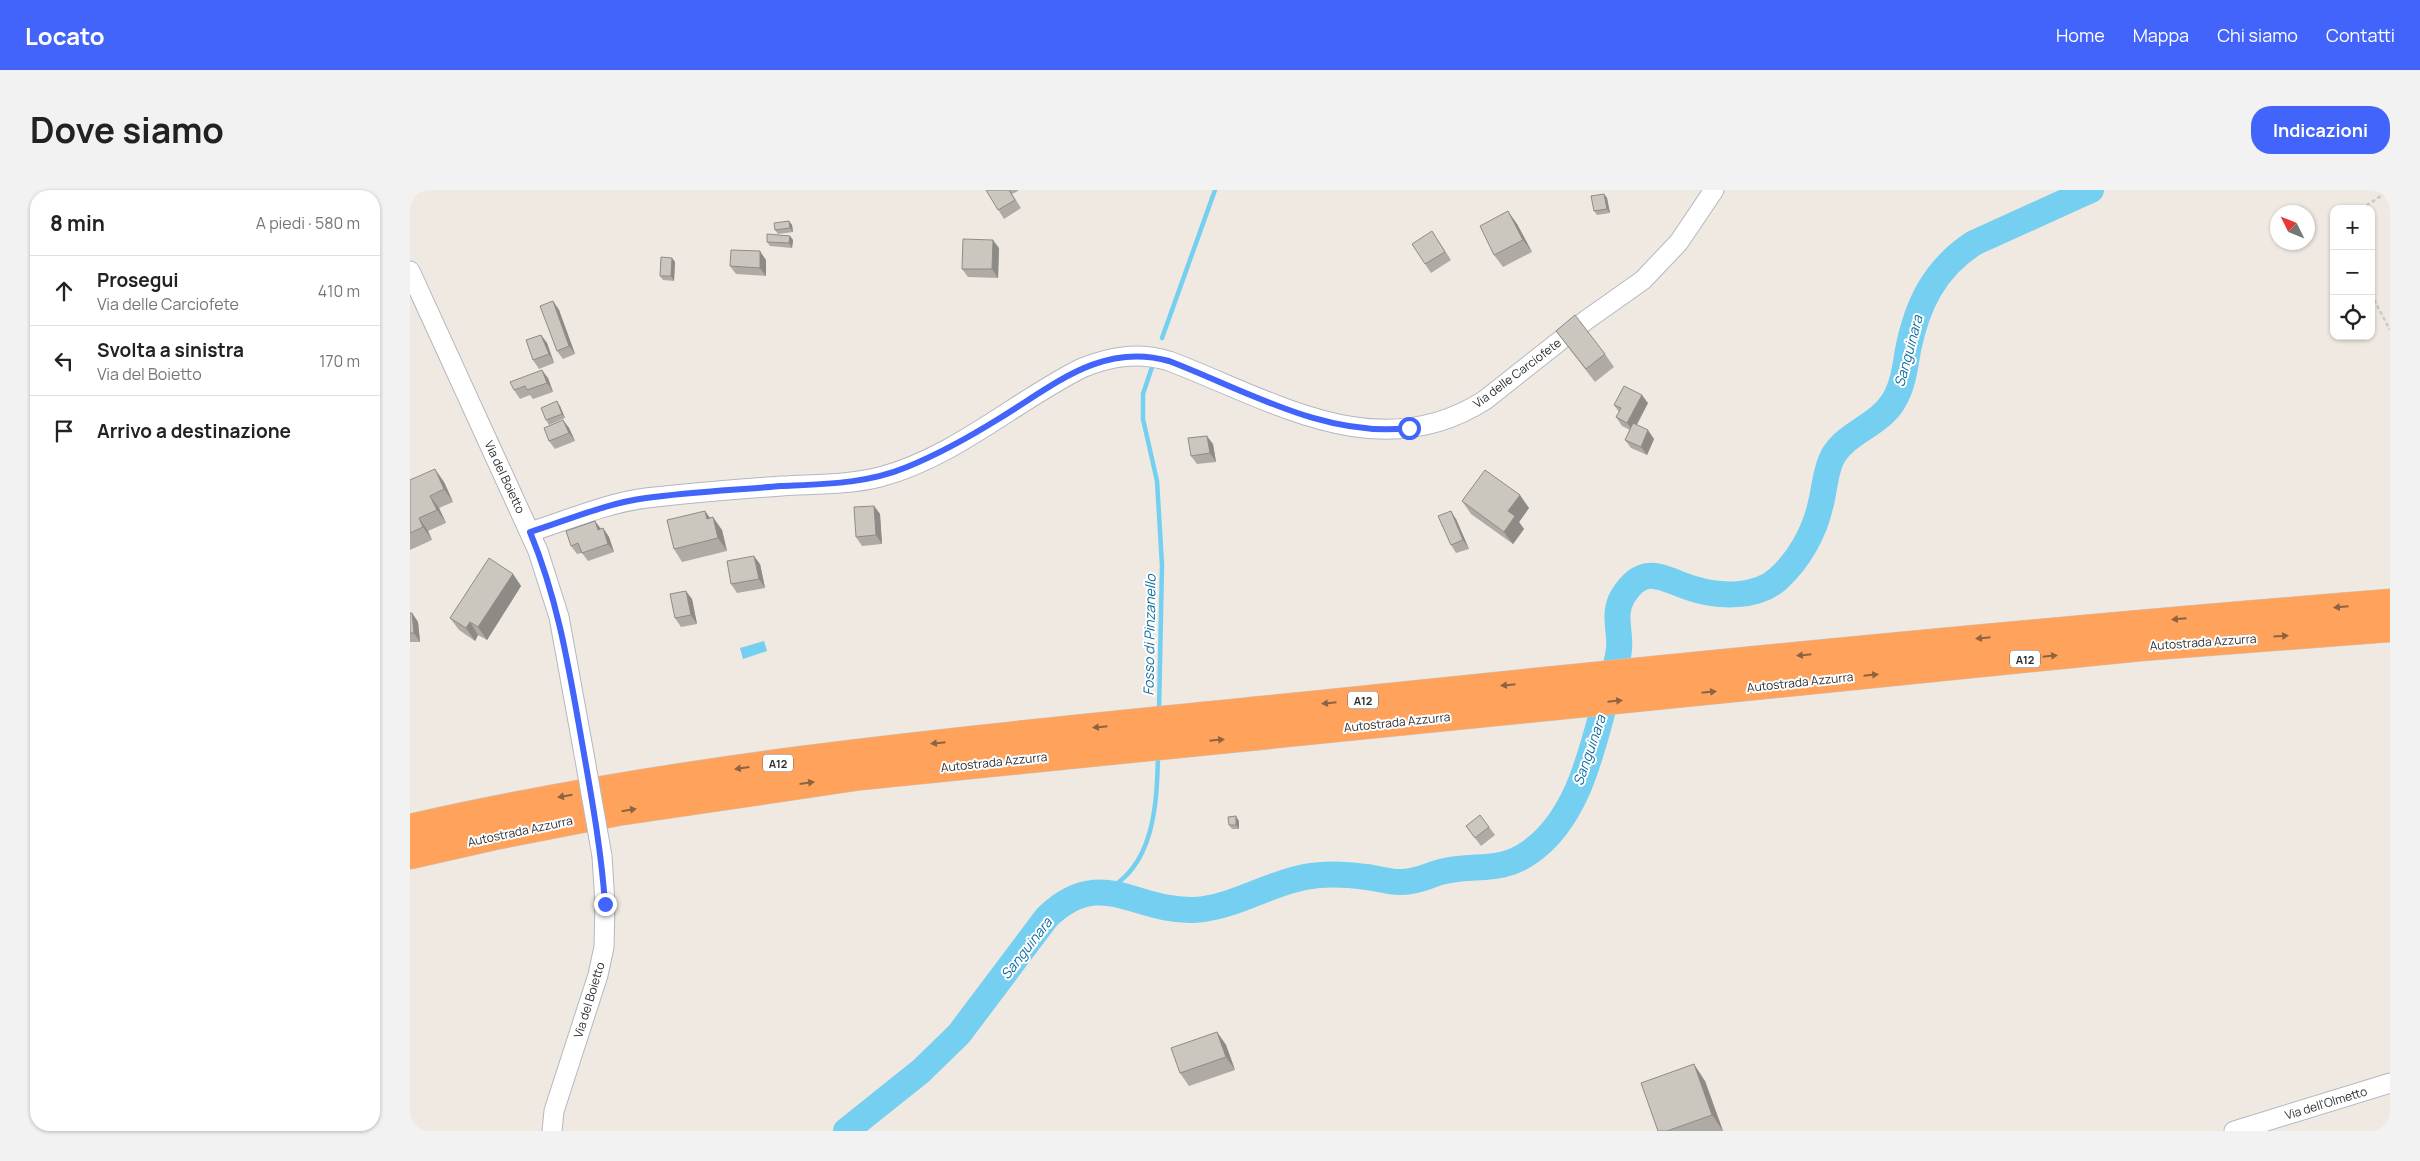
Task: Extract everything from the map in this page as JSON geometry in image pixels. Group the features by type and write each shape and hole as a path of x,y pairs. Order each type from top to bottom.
{"highway":[{"name":"Autostrada Azzurra","path":"410,855 567,821 716,796 1557,680 2137,623 2390,603"},
{"name":"Autostrada Azzurra","path":"410,828 549,799 712,772 860,752 1549,708 2141,647 2390,628"}],"street":[{"name":"Via delle Carciofete","path":"530,532 605,508 645,498 781,486 834,484 879,477 910,466 954,444 1082,368 1110,359 1131,355 1151,356 1169,361 1272,403 1355,429 1393,430 1440,421 1472,408 1492,395 1585,321 1643,280 1679,242 1714,190"},
{"name":"Via del Boietto","path":"410,271 530,532 549,583 559,618 602,856 605,904 604,947 598,975 554,1111 552,1131"},
{"name":"Via dell'Olmetto","path":"2234,1131 2390,1083"}],"path":[{"path":"2367,205 2390,190"},
{"path":"2372,295 2390,330"}],"water":[{"path":"764,641 767,651 743,659 740,648"}],"building":[{"path":"986,190 1009,190 1015,200 998,210"},
{"path":"1604,194 1607,209 1594,211 1591,196"},
{"path":"1508,211 1523,240 1494,255 1480,226"},
{"path":"789,221 790,228 775,230 774,223"},
{"path":"1432,231 1445,252 1425,264 1412,244"},
{"path":"767,234 790,236 789,243 767,242"},
{"path":"963,239 993,240 992,269 962,269"},
{"path":"731,250 760,251 760,268 730,266"},
{"path":"661,257 672,258 671,276 660,276"},
{"path":"553,301 569,346 557,351 540,306"},
{"path":"1575,315 1605,354 1586,369 1556,331"},
{"path":"541,335 549,354 533,360 526,340"},
{"path":"542,370 547,383 527,390 525,386 514,390 510,382"},
{"path":"1624,386 1642,395 1627,423 1616,417 1621,408 1614,405"},
{"path":"557,401 562,414 546,420 541,408"},
{"path":"563,420 569,433 549,441 544,428"},
{"path":"1633,423 1648,430 1641,447 1625,440"},
{"path":"1207,436 1210,453 1191,456 1188,438"},
{"path":"435,469 444,489 430,496 437,510 419,518 423,527 410,533 410,480"},
{"path":"1485,470 1520,495 1508,511 1515,516 1504,532 1462,501"},
{"path":"874,506 876,535 856,537 854,507"},
{"path":"705,511 707,519 713,517 718,538 674,549 667,520"},
{"path":"1451,511 1463,540 1451,545 1438,516"},
{"path":"595,521 598,530 603,528 608,544 582,553 578,543 571,546 566,531"},
{"path":"754,556 759,579 731,584 727,561"},
{"path":"489,558 513,574 478,627 470,622 466,628 450,618"},
{"path":"686,591 691,615 675,618 670,594"},
{"path":"410,613 412,613 414,633 410,633"},
{"path":"1480,815 1489,827 1475,838 1466,826"},
{"path":"1236,816 1236,825 1229,825 1228,817"},
{"path":"1217,1032 1226,1057 1180,1073 1171,1048"},
{"path":"1694,1064 1712,1115 1667,1131 1658,1131 1641,1083"}],"waterway":[{"name":"Fosso di Pinzanello","path":"1162,338 1215,190"},
{"name":"Sanguinara","path":"846,1131 921,1071 959,1034 1047,917 1066,902 1084,894 1101,892 1173,909 1194,910 1236,901 1291,880 1305,877 1343,875 1405,882 1445,871 1509,863 1530,852 1560,822 1571,804 1588,764 1617,662 1619,649 1618,609 1623,596 1631,585 1647,576 1656,576 1704,592 1738,594 1760,590 1778,579 1800,554 1811,534 1833,456 1846,441 1879,417 1893,402 1903,377 1916,318 1929,289 1938,276 1948,264 1974,243 2091,190"},
{"name":"Fosso di Pinzanello","path":"1153,364 1143,394 1143,419 1157,481 1162,565 1159,711"},
{"name":"Fosso di Pinzanello","path":"1104,891 1121,880 1134,867 1143,850 1150,832 1154,812 1158,754"}],"route":[{"path":"605,904 602,856 559,618 549,583 530,532 605,508 645,498 781,486 834,484 879,477 910,466 988,426 1082,368 1119,356 1139,354 1169,361 1272,403 1355,429 1393,430 1409,428"}]}
